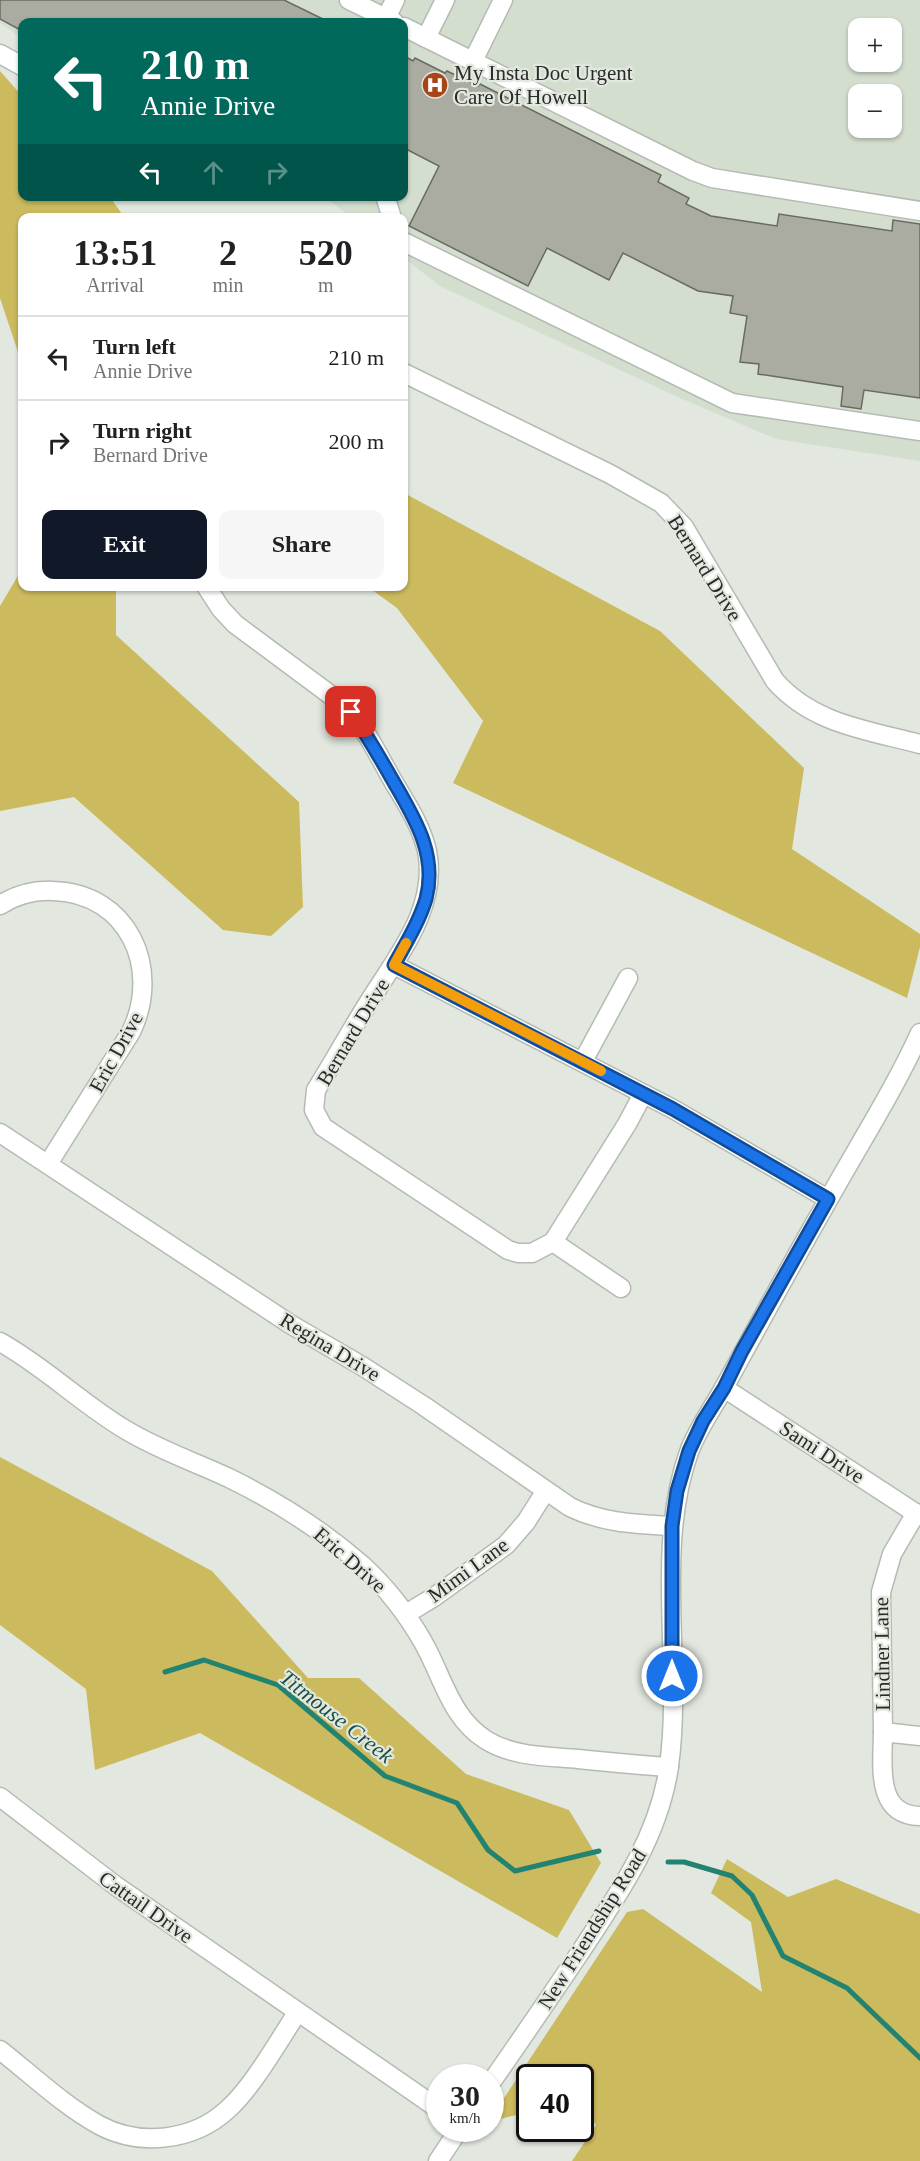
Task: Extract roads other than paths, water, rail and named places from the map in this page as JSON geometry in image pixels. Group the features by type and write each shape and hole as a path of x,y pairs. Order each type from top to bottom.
{"street":[{"path":"349,0 386,18"},
{"path":"390,18 395,0"},
{"path":"426,38 446,0"},
{"path":"473,61 503,0"},
{"path":"408,29 687,168 712,178 920,211"},
{"path":"0,54 18,64"},
{"path":"408,244 732,403 920,431"},
{"name":"Bernard Drive","path":"408,376 610,474 661,503 684,528 775,681 787,694 816,714 920,744"},
{"name":"Bernard Drive","path":"209,591 221,609 235,624 351,712 366,733 418,825 427,853 429,874 426,897 418,921 394,965 316,1090 314,1102 317,1117 328,1132 508,1250 532,1253 553,1242"},
{"name":"Eric Drive","path":"0,904 27,893 44,890 81,895 96,902 121,922 132,938 139,953 143,972 144,990 141,1009 131,1032 48,1164"},
{"path":"394,965 673,1109 828,1199"},
{"path":"583,1061 628,978"},
{"name":"New Friendship Road","path":"504,2064 613,1902 654,1826 669,1767 673,1718 672,1526 677,1491 689,1451 742,1351 910,1056 920,1033"},
{"path":"621,1288 553,1242 627,1124 643,1094"},
{"name":"Regina Drive","path":"0,1133 290,1324 424,1406 545,1492 570,1507 598,1519 672,1526"},
{"name":"Eric Drive","path":"0,1342 43,1369 94,1410 128,1431 228,1478 292,1513 361,1564 406,1614 424,1643 462,1719 488,1741 522,1754 669,1767"},
{"name":"Sami Drive","path":"724,1388 918,1514"},
{"name":"Mimi Lane","path":"406,1614 434,1597 506,1545 526,1522 545,1492"},
{"name":"Lindner Lane","path":"918,1514 892,1554 881,1592 883,1783 887,1796 894,1805 903,1812 920,1816"},
{"name":"Lindner Lane","path":"883,1732 920,1736"},
{"name":"Cattail Drive","path":"0,1797 116,1886 426,2101"},
{"path":"0,2050 83,2116 121,2134 159,2139 194,2130 228,2109 240,2097 297,2013"},
{"path":"438,2161 451,2142"}],"waterway":[{"name":"Titmouse Creek","path":"165,1672 204,1660 278,1685 385,1776 457,1803 488,1850 515,1871 599,1851"},
{"name":"Titmouse Creek","path":"668,1862 684,1862 732,1876 752,1895 783,1956 847,1988 920,2058"}],"place":[{"name":"My Insta Doc Urgent Care Of Howell","path":"435,85"}]}
